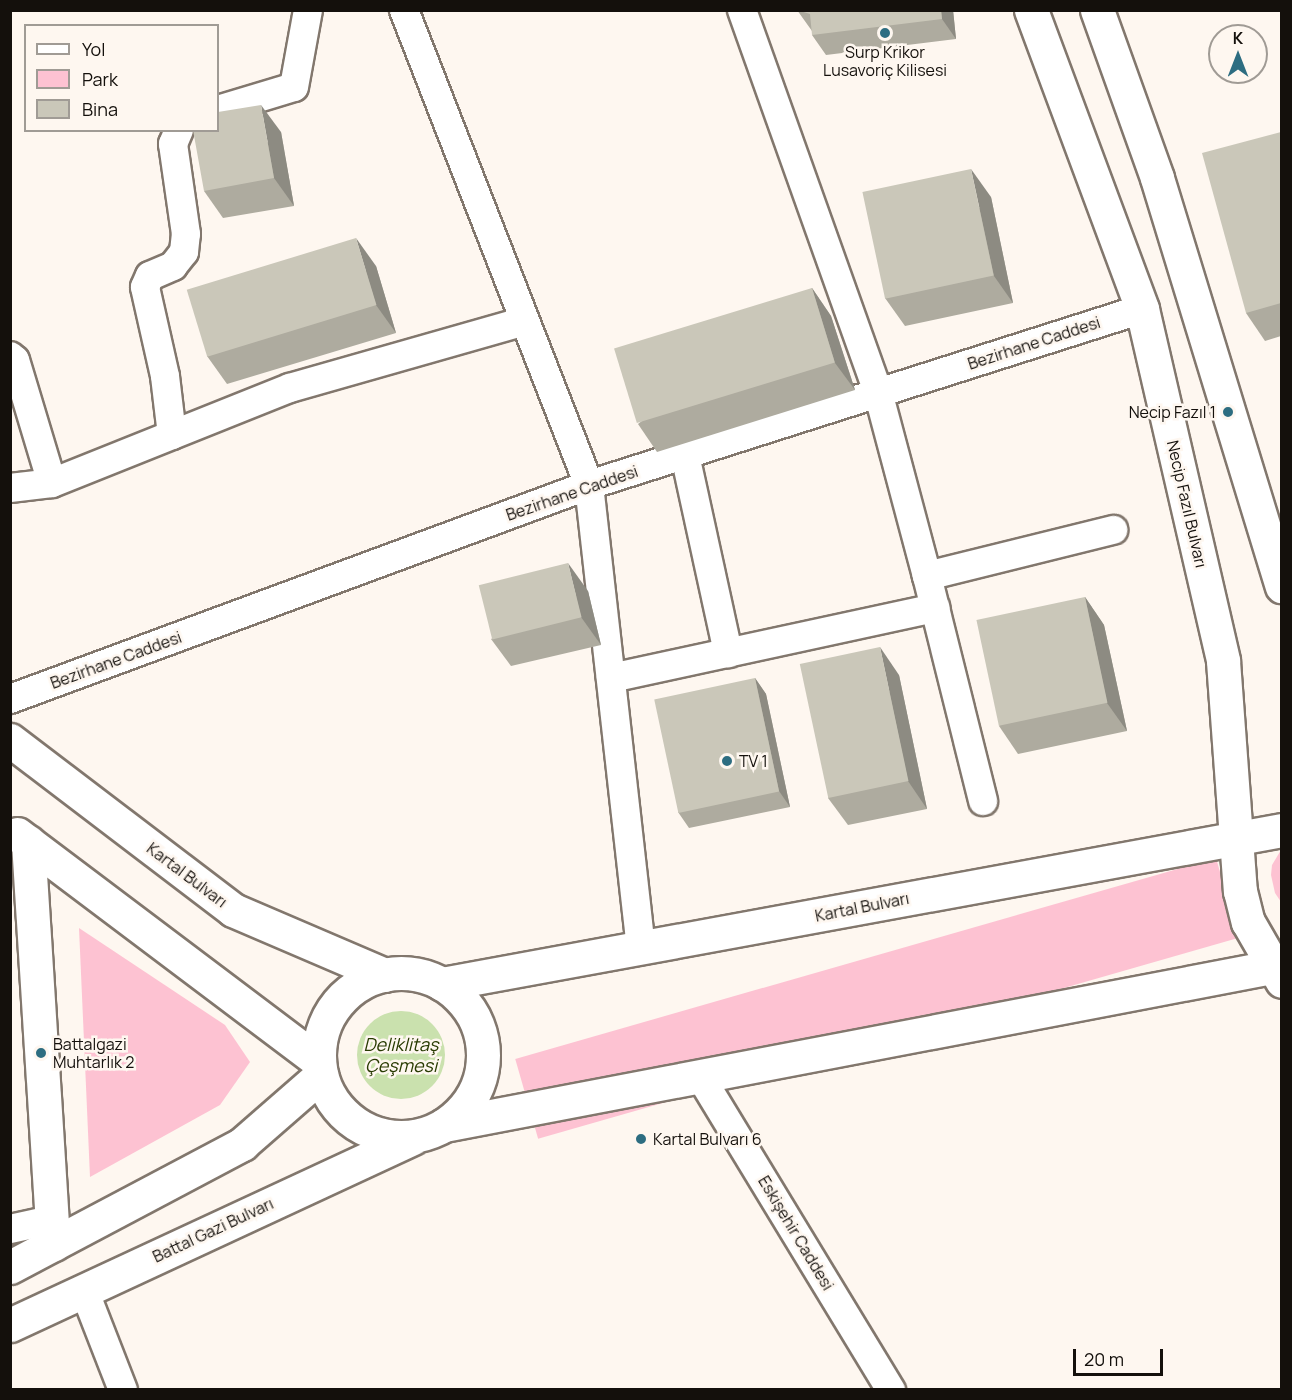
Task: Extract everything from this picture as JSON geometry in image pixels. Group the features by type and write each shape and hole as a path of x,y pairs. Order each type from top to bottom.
{"main road":[{"name":"Necip Fazıl Bulvarı","path":"1031,10 1142,309 1223,661 1240,891 1244,909 1254,933 1279,971"},
{"path":"1097,10 1157,178 1281,582"},
{"name":"Kartal Bulvarı","path":"10,740 233,910 385,975"},
{"name":"Kartal Bulvarı","path":"442,984 1281,830"},
{"path":"19,836 320,1068"},
{"path":"19,836 52,1232"},
{"path":"430,1130 466,1105 476,1088 482,1069 483,1049 479,1030 470,1012 458,996 442,984 424,976 405,973 385,975 366,981 349,991 335,1005 325,1022 320,1041 320,1068 331,1098 343,1113 359,1126 377,1134 397,1137 700,1076 1279,971"},
{"path":"10,1267 52,1232 242,1144 320,1068"},
{"name":"Battal Gazi Bulvarı","path":"10,1325 430,1130"}],"street":[{"path":"219,110 294,87 308,10"},
{"path":"404,10 589,485 641,949"},
{"path":"742,10 878,392 936,608 983,801"},
{"path":"172,435 165,376 145,287 150,276 173,266 184,252 186,234 173,144 178,132"},
{"name":"Bezirhane Caddesi","path":"10,699 589,485 1142,309"},
{"path":"10,488 52,483 290,388 525,321"},
{"path":"10,356 15,360 52,483"},
{"path":"685,455 728,653"},
{"path":"927,576 1113,530"},
{"path":"611,678 936,608"},
{"name":"Eskişehir Caddesi","path":"700,1076 891,1389"},
{"path":"10,1229 52,1232"},
{"path":"84,1290 123,1389"}],"green space":[{"path":"1281,850 1281,902 1275,893 1271,875 1272,865"},
{"path":"1216,858 1239,938 538,1139 515,1059"},
{"path":"79,928 225,1025 250,1062 220,1105 90,1177"}],"water":[{"name":"Deliklitaş Çeşmesi","path":"401,1011 418,1014 432,1024 442,1038 445,1055 442,1072 432,1086 418,1096 401,1099 384,1096 370,1086 360,1072 357,1055 360,1038 370,1024 384,1014"}],"building":[{"path":"797,10 941,10 942,19 812,35 810,14"},
{"path":"261,105 274,178 204,191 193,132 219,132 219,112"},
{"path":"1281,132 1281,303 1246,313 1202,153"},
{"path":"971,169 994,276 885,299 862,192"},
{"path":"356,238 376,305 207,357 187,290"},
{"path":"812,288 835,363 637,423 614,349"},
{"path":"568,563 582,617 492,640 479,585"},
{"path":"1085,597 1107,703 999,726 976,620"},
{"path":"880,647 908,781 828,798 800,664"},
{"name":"TV 1","path":"755,678 779,791 678,813 654,699"}],"place":[{"name":"Surp Krikor Lusavoriç Kilisesi","path":"885,33"},
{"name":"Necip Fazıl 1","path":"1228,412"},
{"name":"TV 1","path":"727,761"},
{"name":"Battalgazi Muhtarlık 2","path":"41,1053"},
{"name":"Kartal Bulvarı 6","path":"641,1139"}]}
